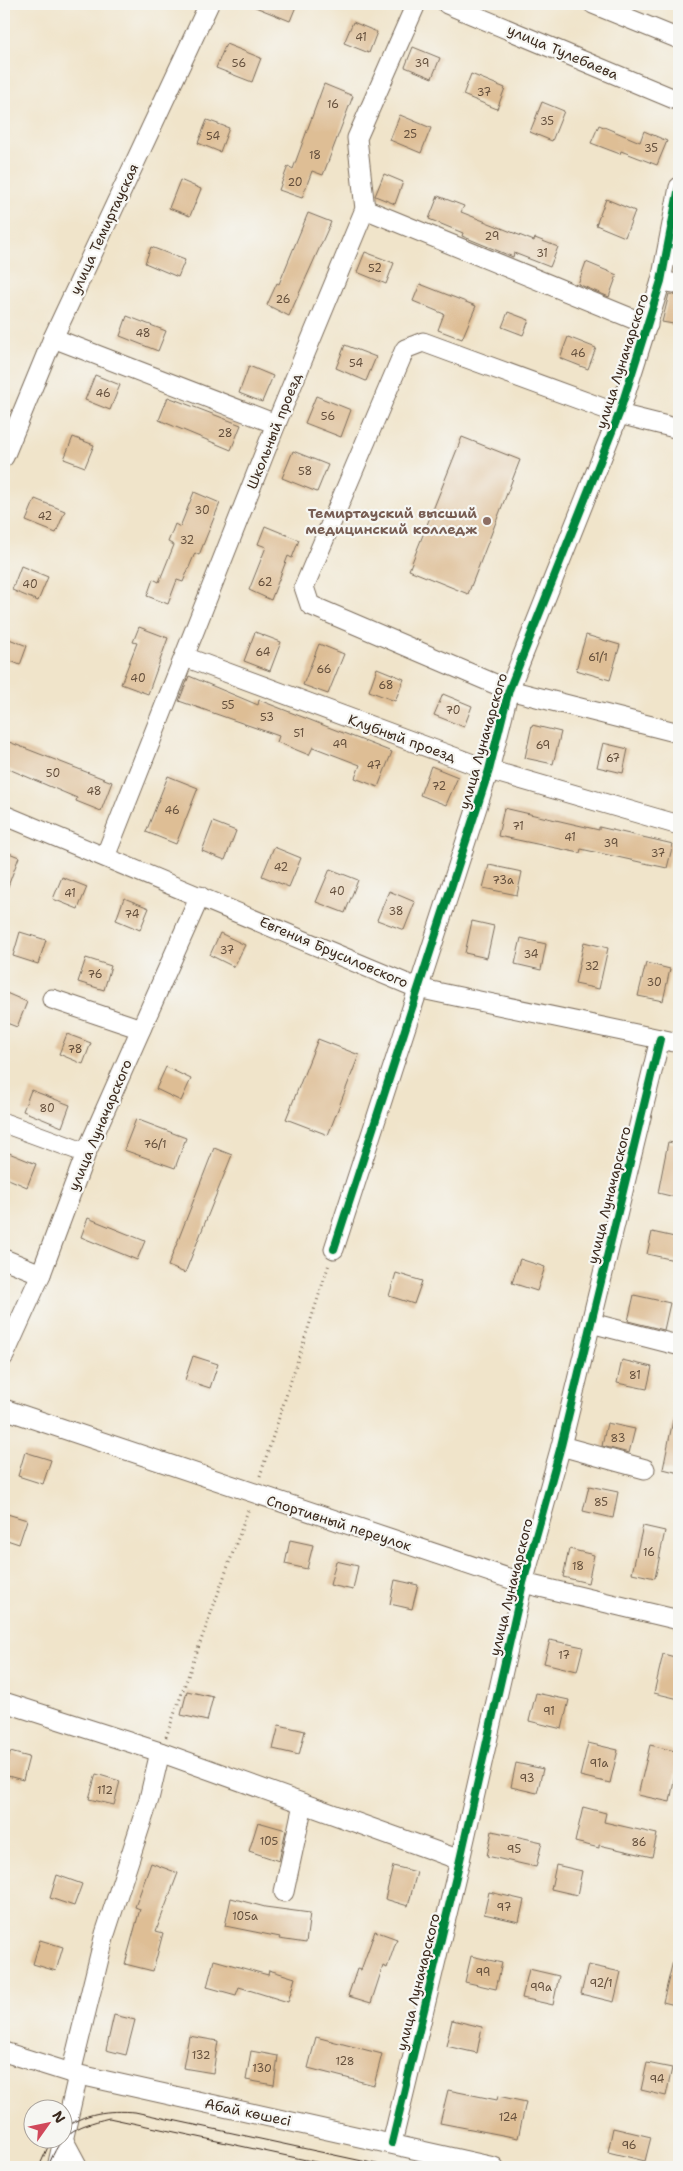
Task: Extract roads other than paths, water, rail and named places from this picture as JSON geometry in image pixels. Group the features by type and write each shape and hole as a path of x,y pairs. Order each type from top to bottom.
{"street":[{"name":"улица Темиртауская","path":"4,457 53,338 209,4"},
{"name":"Школьный проезд","path":"104,857 276,424 365,209 357,138 416,4"},
{"name":"улица Тулебаева","path":"447,4 679,101"},
{"path":"593,4 679,39"},
{"name":"улица Луначарского","path":"334,1249 489,770 509,690 620,414 648,324 670,282 679,188"},
{"path":"365,209 648,324"},
{"path":"53,338 276,424"},
{"path":"679,429 620,414 423,342 405,349 304,587 310,605 509,690 679,733"},
{"name":"Клубный проезд","path":"185,657 489,770 679,825"},
{"name":"Евгения Брусиловского","path":"4,815 418,988 679,1043"},
{"name":"улица Луначарского","path":"4,1356 41,1274 86,1153 200,896"},
{"path":"52,999 141,1030"},
{"name":"улица Луначарского","path":"392,2143 460,1860 523,1584 561,1446 660,1039"},
{"path":"4,1123 86,1153"},
{"path":"4,1259 41,1274"},
{"path":"591,1323 677,1345"},
{"name":"Спортивный переулок","path":"4,1409 523,1584 679,1620"},
{"path":"561,1446 645,1469"},
{"path":"4,1702 160,1752 460,1860"},
{"path":"71,2098 105,1934 149,1799 160,1752"},
{"path":"284,1892 303,1804"},
{"name":"Абай көшесі","path":"4,2052 75,2074 494,2167"},
{"path":"57,2167 61,2148"},
{"path":"68,2148 78,2167"}],"tram line":[{"path":"72,2123 88,2116 106,2112 135,2112 390,2167"},
{"path":"48,2167 58,2146 70,2133 78,2128 109,2118 339,2167"},
{"path":"39,2167 48,2148"}],"place":[{"name":"Темиртауский высший медицинский колледж","path":"487,521"}]}
